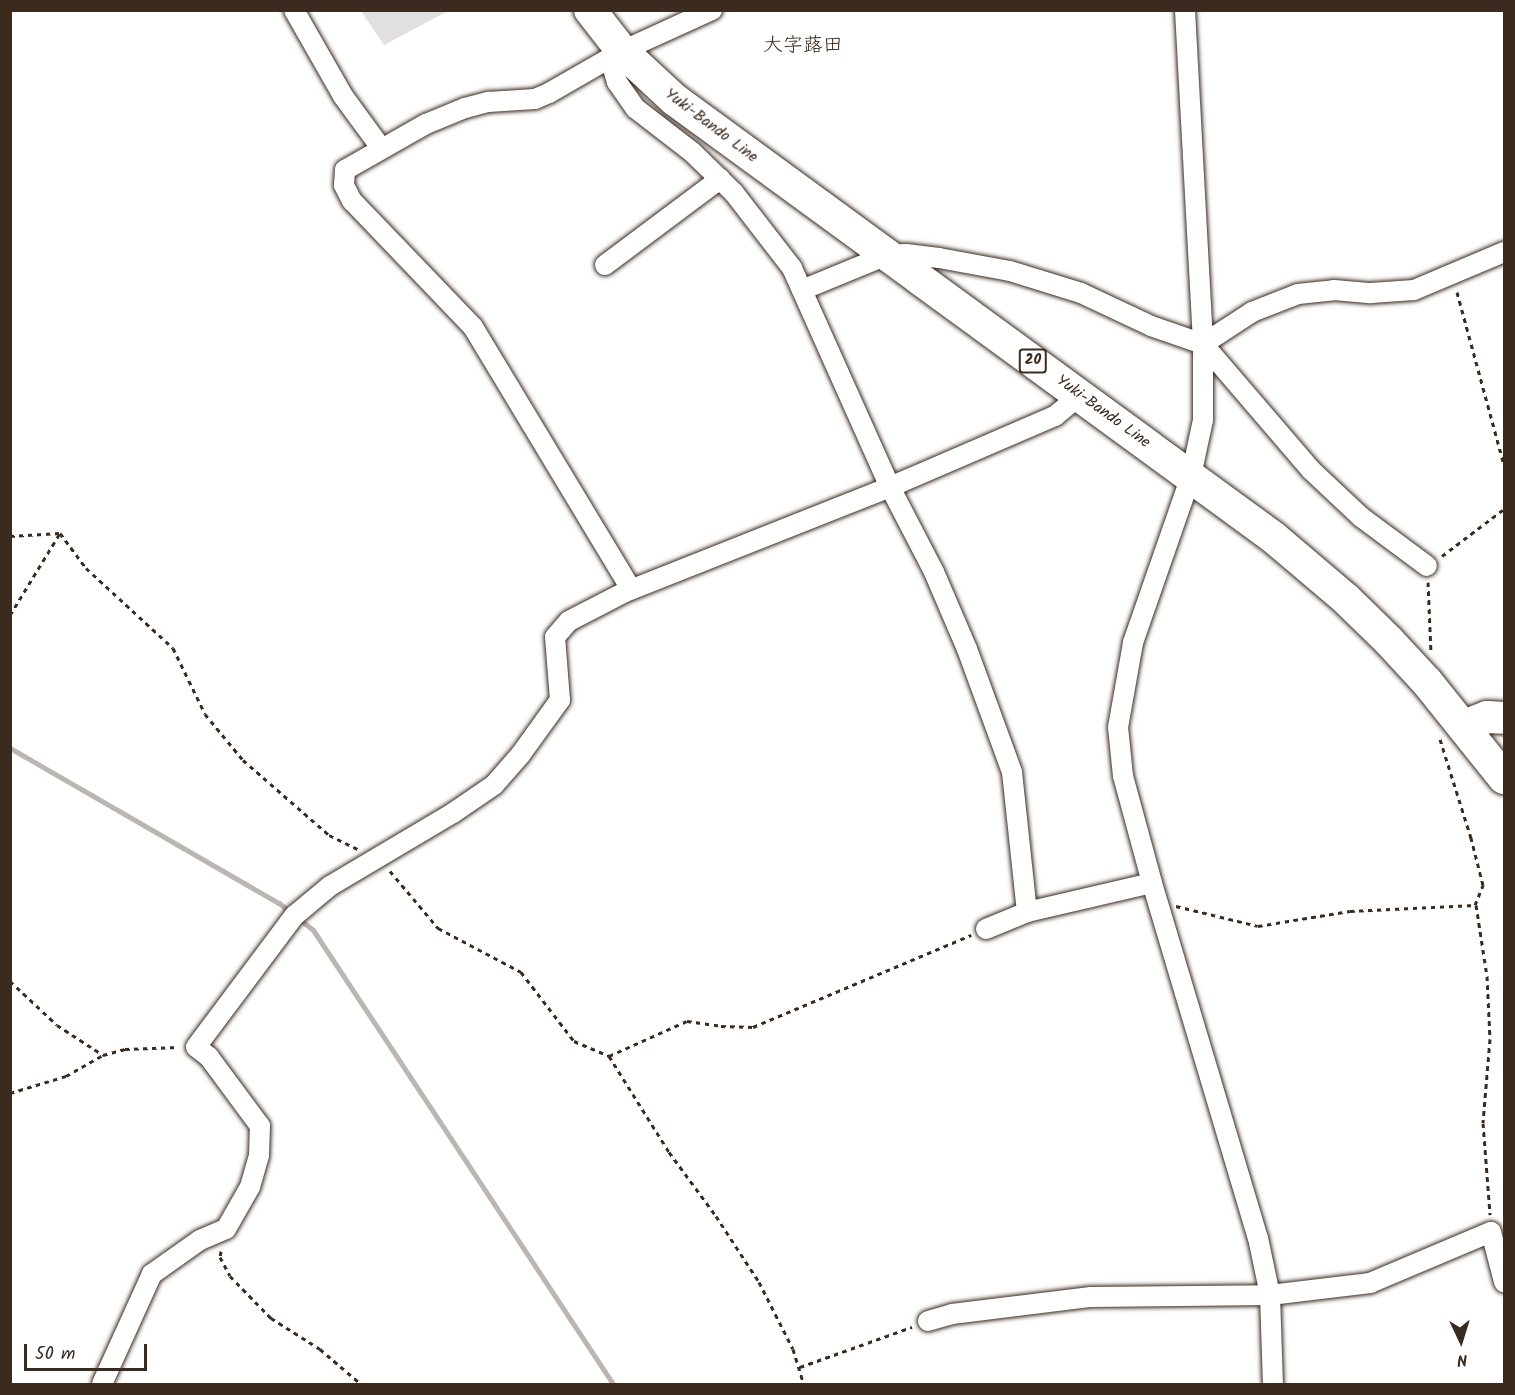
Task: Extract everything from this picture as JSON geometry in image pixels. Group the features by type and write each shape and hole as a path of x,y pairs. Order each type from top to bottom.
{"main road":[{"name":"Yuki-Bando Line","path":"590,10 616,54 675,100 1273,537 1346,599 1427,682 1450,727 1504,778"},
{"path":"1450,727 1486,717 1504,718"}],"street":[{"path":"294,10 343,96 381,148"},
{"path":"631,589 473,327 351,201 344,185 345,170 426,124 465,108 488,102 535,99 616,54 712,10"},
{"path":"1185,10 1203,344 1203,420 1191,476 1134,643 1118,727 1123,776 1152,883 1258,1238 1270,1295 1273,1384"},
{"path":"616,54 617,82 635,108 692,152 720,179 755,219 792,268 890,487 934,572 968,649 1012,772 1027,912"},
{"path":"605,265 720,179"},
{"path":"1203,344 1252,312 1298,294 1334,290 1371,293 1414,290 1504,252"},
{"path":"802,290 887,255 928,257 1010,271 1081,293 1151,326 1203,344 1311,470 1361,517 1427,566"},
{"path":"102,1384 152,1274 200,1240 226,1228 250,1187 259,1155 260,1126 209,1057 195,1047 294,916 330,886 453,813 494,785 521,754 560,700 555,637 569,621 631,589 890,487 1055,416 1080,395"},
{"path":"986,929 1027,912 1152,883"},
{"path":"928,1321 952,1314 1090,1297 1270,1295 1370,1283 1491,1232 1504,1282"}],"path":[{"path":"1452,275 1504,465"},
{"path":"1427,682 1432,645 1427,566 1504,509"},
{"path":"10,536 60,533"},
{"path":"10,615 60,533"},
{"path":"60,533 86,568 173,648 205,714 243,760 329,835 376,858 397,877 438,928 521,972 574,1041 609,1056 669,1152 759,1282 800,1367 804,1384"},
{"path":"1450,727 1483,885 1475,904 1487,976 1490,1039 1483,1123 1491,1232"},
{"path":"1159,902 1258,926 1350,911 1475,904"},
{"path":"609,1056 687,1021 721,1026 753,1027 986,929"},
{"path":"10,981 57,1024 102,1055"},
{"path":"10,1093 66,1076 102,1055 125,1049 195,1047"},
{"path":"226,1228 220,1257 230,1276 271,1318 320,1349 361,1384"},
{"path":"800,1367 928,1321"}],"shaded area":[{"path":"361,11 448,11 384,45"}],"waterway":[{"path":"10,748 279,903 292,913"},
{"path":"299,919 313,930 613,1384"}],"district":[{"name":"大字蕗田","path":"803,46"}]}
